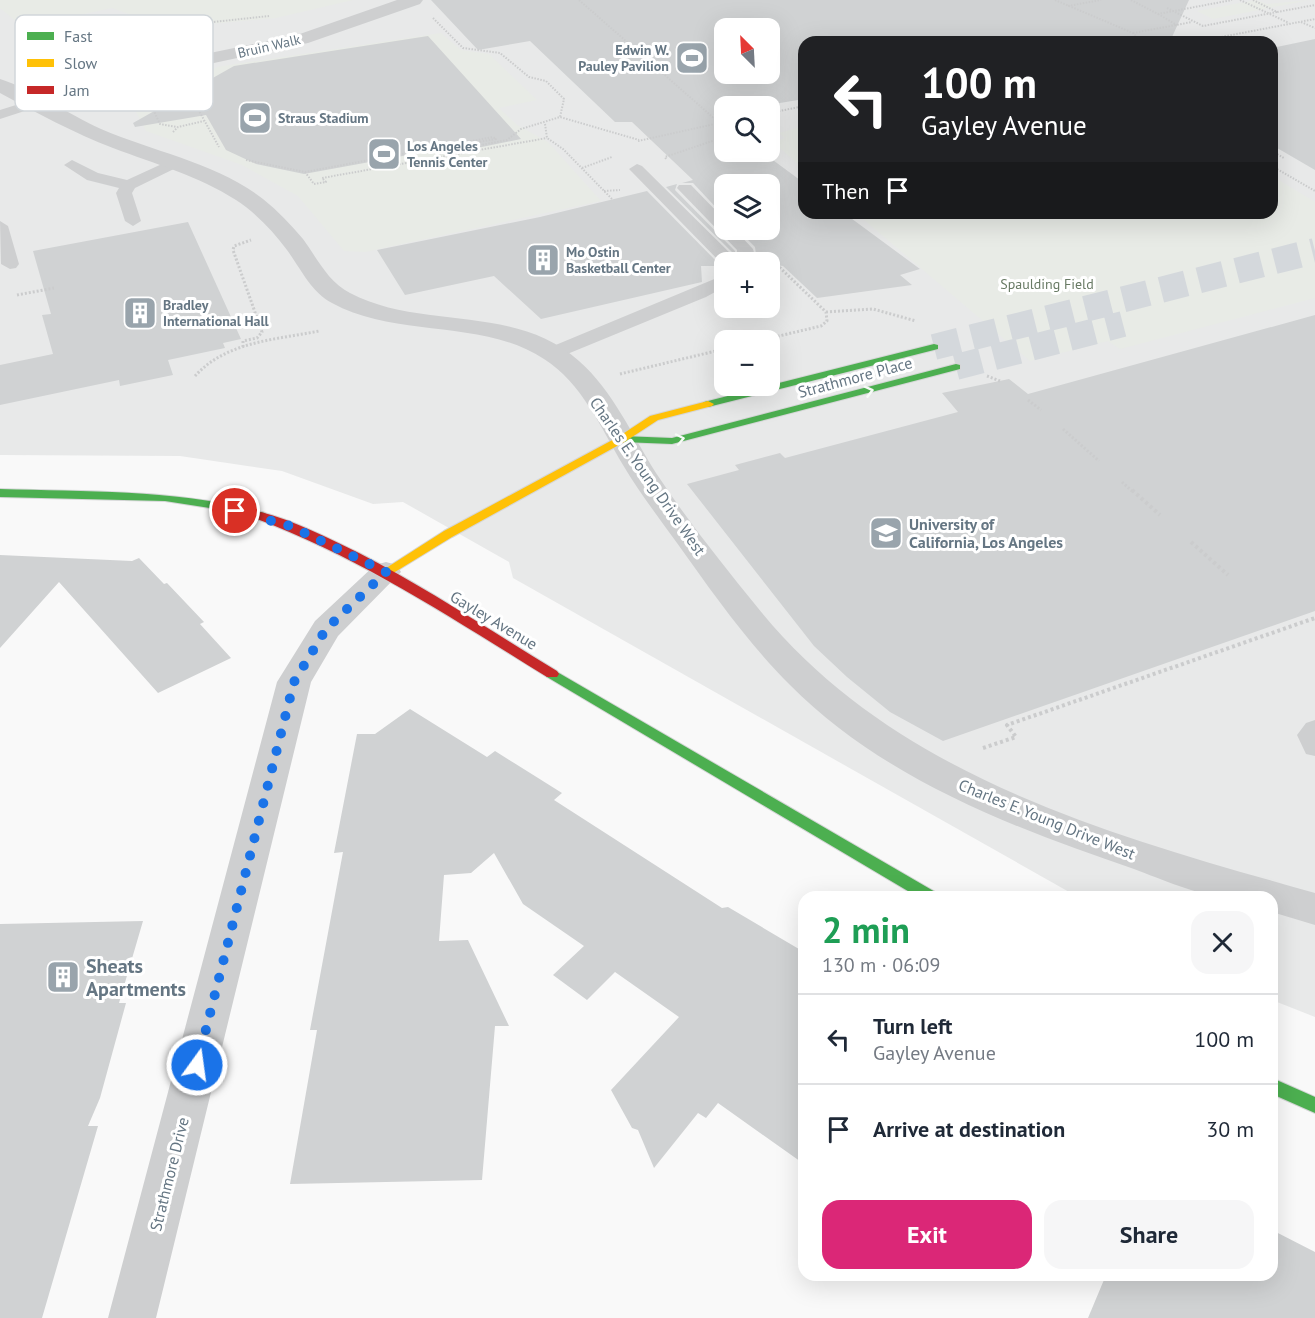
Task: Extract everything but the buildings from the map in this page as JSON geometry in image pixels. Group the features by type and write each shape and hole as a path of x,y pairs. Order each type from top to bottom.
{"street":[{"name":"Bruin Walk","path":"213,59 302,39 421,6"},
{"name":"Charles E. Young Drive West","path":"0,85 15,89"},
{"name":"Charles E. Young Drive West","path":"62,111 91,132 175,163 233,190 266,213 295,245 316,278 343,299 368,310 488,328 521,338 553,353 573,370 604,409 646,479 752,622 801,678 868,731 953,781 1014,810 1117,851 1254,891"},
{"name":"Strathmore Place","path":"386,572 458,529 622,439 654,418 934,347"},
{"name":"Strathmore Place","path":"622,439 672,441 956,367"},
{"name":"Gayley Avenue","path":"0,493 143,498 252,514 290,526 386,572 443,609 921,891"},
{"name":"Strathmore Drive","path":"132,1318 294,682 326,629 386,572"},
{"name":"Charles E. Young Drive West","path":"1278,898 1315,909"},
{"path":"1278,1089 1315,1105"}],"lane":[{"path":"0,115 15,109"},
{"path":"72,165 93,177 129,184 175,163"},
{"path":"638,169 720,252"},
{"path":"129,184 124,193 133,221"},
{"path":"685,188 714,218"},
{"path":"0,226 10,264"},
{"path":"736,240 746,252"},
{"path":"553,353 714,285"},
{"path":"1315,729 1310,735 1315,747"}],"path":[{"path":"579,0 714,117"},
{"path":"1055,0 1136,36"},
{"path":"1067,6 1101,0"},
{"path":"1131,0 1177,25"},
{"path":"1158,14 1232,0"},
{"path":"1240,0 1289,24"},
{"path":"1253,0 1277,12"},
{"path":"1167,8 1203,27 1315,5"},
{"path":"421,6 463,48 500,53 529,77 546,81 564,99 560,117"},
{"path":"213,22 270,16"},
{"path":"1226,36 1315,19"},
{"path":"1300,21 1315,28"},
{"path":"1133,33 1193,22"},
{"path":"780,111 798,107"},
{"path":"154,111 160,124 178,127 204,121"},
{"path":"199,111 213,141 224,152"},
{"path":"243,159 305,172 493,136 496,139 478,142 481,145 507,140 521,129 544,124 560,117 639,140"},
{"path":"638,169 625,153 628,146 639,140 714,123"},
{"path":"544,124 547,138 563,149 612,200"},
{"path":"170,136 178,127"},
{"path":"305,172 314,184 326,182 322,178 547,138"},
{"path":"456,144 464,154"},
{"path":"1278,155 1284,158"},
{"path":"582,168 604,159"},
{"path":"366,163 371,170"},
{"path":"1278,169 1315,191"},
{"path":"243,347 243,341 257,338 262,332 233,250 234,246 251,240"},
{"path":"780,268 826,312 827,321 821,326 780,336"},
{"path":"17,295 54,288"},
{"path":"195,376 203,365 243,347 319,331"},
{"path":"615,376 714,352"},
{"path":"1028,400 1041,410"},
{"path":"1063,429 1099,461"},
{"path":"1122,482 1160,515"},
{"path":"1191,542 1228,575"},
{"path":"983,748 1016,737 1007,725 1315,618"}],"shaded area":[{"name":"University of California, Los Angeles","path":"0,0 1315,0 1315,1017 1278,1002 1278,891 1067,891 513,578 509,562 403,502 373,504 282,471 180,456 0,455"}],"green space":[{"path":"0,0 353,0 276,18 213,24 213,15 131,15 112,8 79,15 15,15 15,20 0,8"},
{"path":"1256,0 1267,4 1310,0 1213,19 1197,11"},
{"name":"Los Angeles Tennis Center","path":"441,33 461,50 489,54 537,100 499,108 517,125 548,142 601,201 365,252 344,251 298,196 242,165 146,131 136,111 213,111 213,69"},
{"path":"798,128 798,164 780,148 780,140 785,138 780,133"},
{"name":"Spaulding Field","path":"1278,180 1315,202 1315,298 1120,349 1108,341 1030,361 863,219 1278,219"}],"tunnel":[{"path":"934,347 1315,251"},
{"path":"956,367 1123,324"}],"traffic: fast":[{"path":"708,404 934,347"},
{"path":"622,439 672,441 956,367"},
{"path":"0,493 98,494 165,498 198,501 261,516"},
{"path":"552,674 921,891"},
{"path":"1278,1089 1315,1105"}],"traffic: slow":[{"path":"386,572 448,534 622,439 654,418 708,404"}],"traffic: jam":[{"path":"261,516 299,530 374,566 552,674"}],"place":[{"name":"Edwin W. Pauley Pavilion","path":"692,58"},
{"name":"Straus Stadium","path":"255,118"},
{"name":"Los Angeles Tennis Center","path":"384,154"},
{"name":"Mo Ostin Basketball Center","path":"543,260"},
{"name":"Bradley International Hall","path":"140,313"},
{"name":"University of California, Los Angeles","path":"886,533"},
{"name":"Sheats Apartments","path":"63,977"}],"route":[{"path":"197,1065 294,682 326,629 386,572 290,526 235,511"}]}
